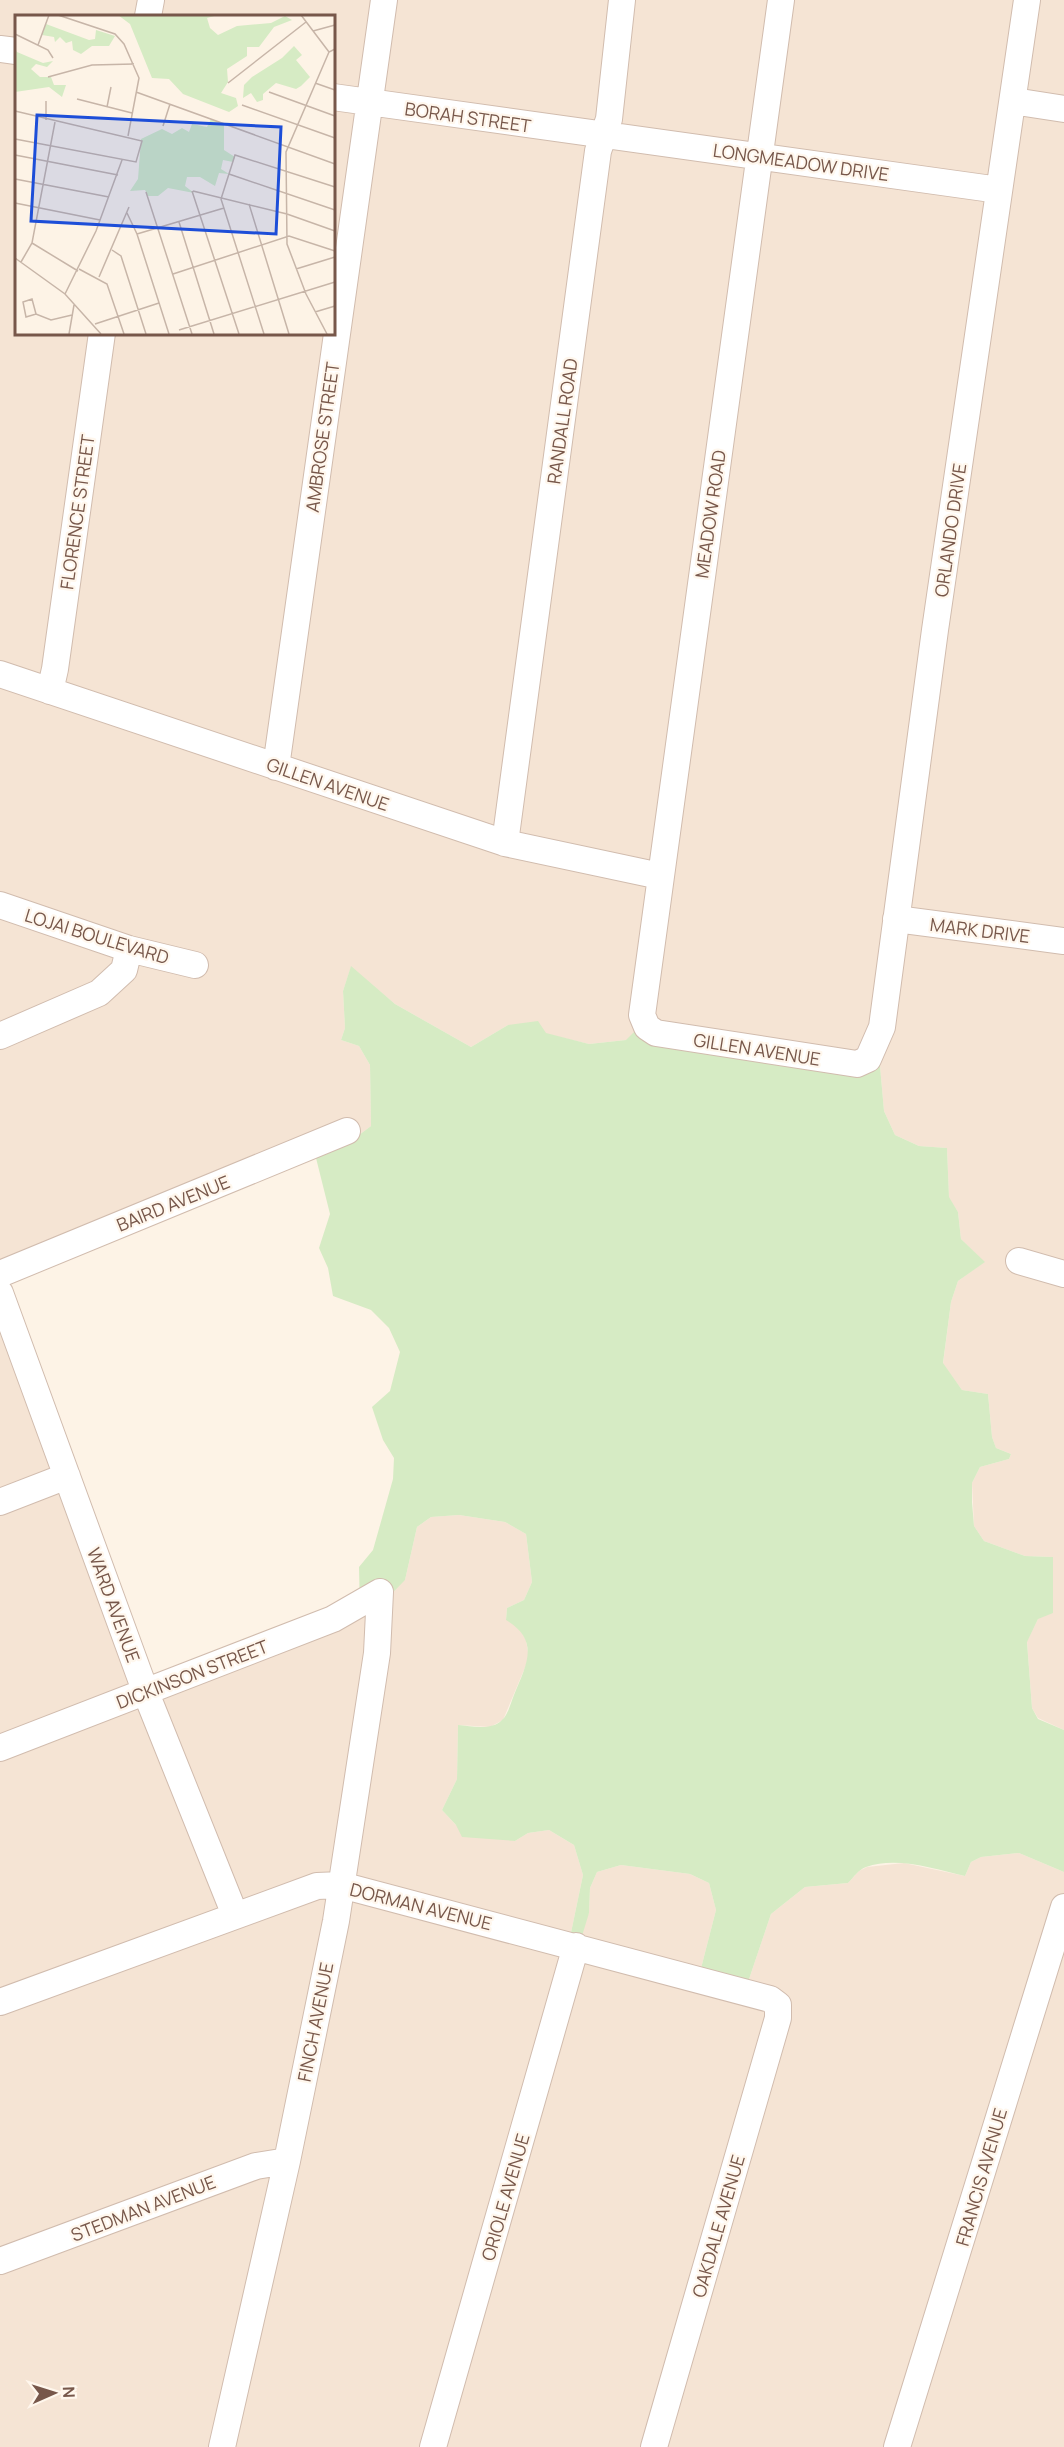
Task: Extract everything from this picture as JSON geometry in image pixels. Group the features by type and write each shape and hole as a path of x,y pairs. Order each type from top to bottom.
{"street":[{"path":"148,15 151,0"},
{"name":"AMBROSE STREET","path":"276,767 384,0"},
{"name":"RANDALL ROAD","path":"505,843 598,151 609,119 622,0"},
{"name":"MEADOW ROAD","path":"647,1026 642,1015 660,876 781,0"},
{"name":"ORLANDO DRIVE","path":"868,1059 882,1028 1027,0"},
{"path":"0,49 15,51"},
{"name":"BORAH STREET","path":"334,97 603,135"},
{"path":"1013,101 1064,109"},
{"name":"LONGMEADOW DRIVE","path":"603,135 999,190"},
{"name":"FLORENCE STREET","path":"50,691 102,334"},
{"name":"GILLEN AVENUE","path":"0,674 505,843 660,876"},
{"name":"LOJAI BOULEVARD","path":"0,905 129,949 195,965"},
{"name":"MARK DRIVE","path":"896,919 1064,941"},
{"path":"0,1036 99,993 124,970 129,949"},
{"name":"GILLEN AVENUE","path":"647,1026 656,1034 857,1064 868,1059"},
{"name":"BAIRD AVENUE","path":"0,1274 347,1131"},
{"path":"1019,1262 1064,1274"},
{"name":"WARD AVENUE","path":"0,1293 146,1693 235,1915"},
{"path":"0,1502 67,1476"},
{"name":"DICKINSON STREET","path":"0,1748 333,1619 380,1592"},
{"name":"FINCH AVENUE","path":"222,2447 287,2161 341,1885 377,1653 380,1592"},
{"name":"DORMAN AVENUE","path":"0,2001 317,1886 341,1885 770,1999 778,2005"},
{"name":"FRANCIS AVENUE","path":"897,2447 1064,1907"},
{"name":"ORIOLE AVENUE","path":"433,2447 576,1946"},
{"name":"OAKDALE AVENUE","path":"654,2447 778,2018 778,2005"},
{"name":"STEDMAN AVENUE","path":"0,2261 256,2166 287,2161"}],"shaded area":[{"path":"0,0 1064,0 1064,1730 1038,1718 1032,1708 1027,1641 1038,1619 1053,1557 1025,1556 984,1541 974,1526 972,1483 980,1467 1009,1459 1011,1454 996,1448 992,1437 988,1394 962,1390 943,1364 951,1302 958,1281 984,1262 961,1239 958,1212 949,1198 947,1148 919,1146 895,1135 884,1111 880,1066 626,1040 589,1044 508,1025 471,1047 395,1004 351,967 343,991 345,1028 341,1040 359,1046 370,1065 371,1126 359,1135 0,1270"},
{"path":"0,1311 142,1686 405,1580 417,1527 431,1517 459,1515 505,1522 526,1534 532,1582 524,1600 507,1608 506,1619 519,1627 526,1640 529,1658 503,1720 490,1727 458,1725 457,1779 442,1810 456,1825 515,1841 528,1833 549,1830 574,1845 583,1875 568,1947 589,1913 590,1888 597,1872 621,1865 690,1874 709,1883 716,1910 698,1980 744,1994 771,1914 805,1887 848,1883 859,1871 867,1867 904,1863 965,1876 971,1862 981,1857 1019,1853 1064,1872 1064,2447 0,2447"}],"green space":[{"path":"351,966 395,1004 471,1047 508,1025 538,1021 546,1033 589,1044 626,1040 641,1025 873,1057 880,1066 884,1111 895,1135 919,1146 947,1148 949,1197 958,1212 961,1239 985,1262 958,1281 951,1302 943,1363 962,1390 988,1394 992,1437 996,1448 1011,1454 1009,1459 980,1467 972,1483 974,1526 984,1541 1025,1556 1053,1557 1053,1613 1038,1619 1027,1642 1032,1708 1038,1719 1064,1730 1064,1872 1019,1853 981,1857 971,1862 965,1876 928,1867 890,1863 863,1868 848,1883 805,1887 771,1914 744,1994 698,1980 716,1910 709,1883 690,1874 621,1865 597,1872 590,1888 589,1913 578,1949 568,1947 583,1875 574,1845 549,1830 528,1833 515,1841 462,1837 456,1825 442,1810 457,1779 458,1725 487,1727 502,1720 508,1712 523,1674 528,1654 527,1645 524,1636 506,1620 507,1608 524,1600 532,1582 526,1534 505,1522 459,1515 431,1517 417,1527 405,1580 373,1613 360,1613 359,1567 373,1550 393,1479 394,1458 383,1440 372,1407 390,1391 400,1352 389,1328 371,1310 333,1296 328,1268 319,1248 330,1214 315,1154 359,1135 371,1126 370,1065 359,1046 341,1040 345,1028 343,991"}]}
